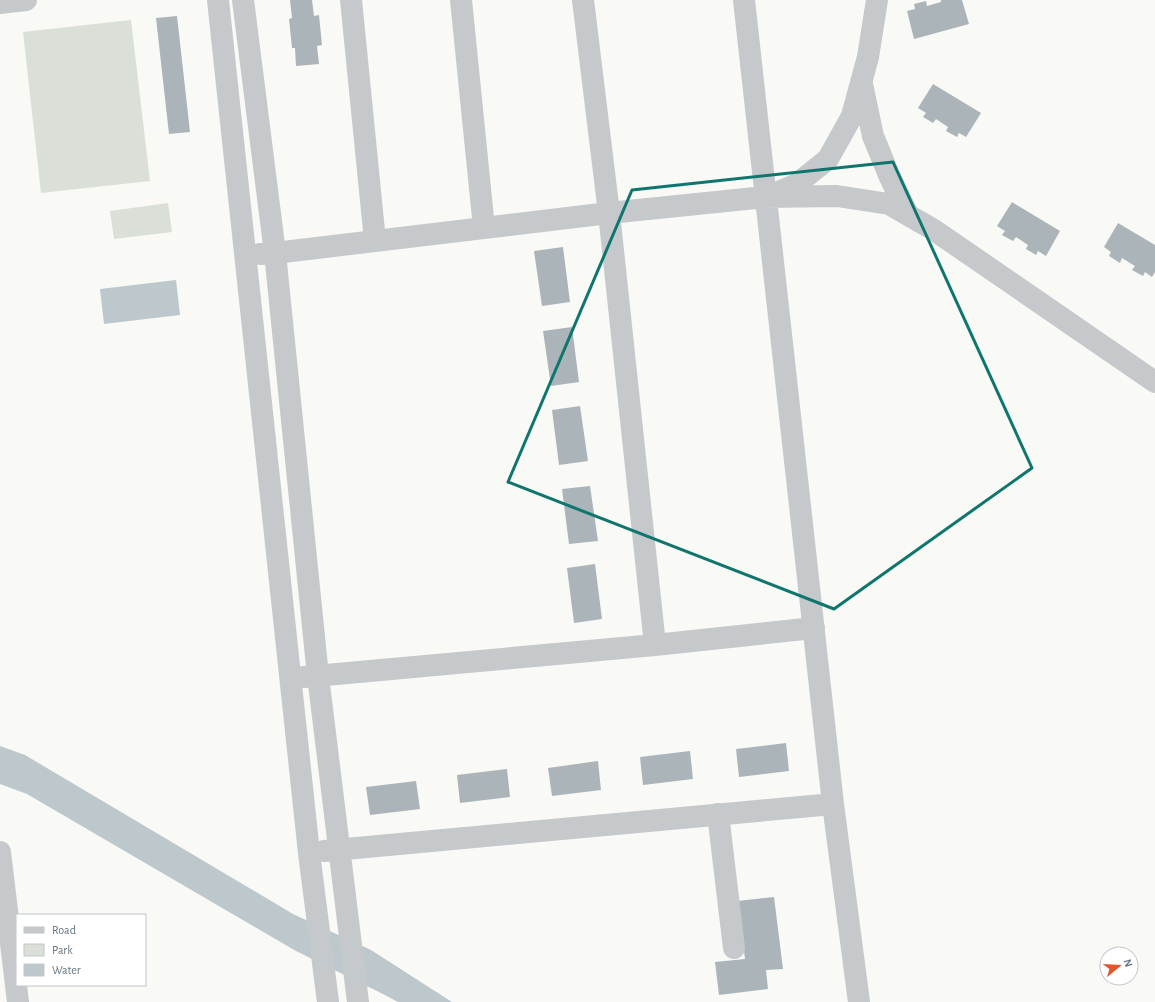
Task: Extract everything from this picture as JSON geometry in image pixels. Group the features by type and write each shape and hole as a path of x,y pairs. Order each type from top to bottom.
{"street":[{"path":"0,3 26,0"},
{"path":"218,0 309,853 328,1002"},
{"path":"243,0 275,253 318,676 338,849 358,1002"},
{"path":"351,0 375,241"},
{"path":"461,0 484,228"},
{"path":"583,0 609,213 655,644"},
{"path":"744,0 833,804 859,1002"},
{"path":"766,198 797,184 828,159 852,116 868,57 877,0"},
{"path":"862,81 873,136 908,215"},
{"path":"245,254 275,253 609,213 766,198 837,196 889,204 934,230 1155,382"},
{"path":"291,678 814,628"},
{"path":"309,853 338,849 833,804"},
{"path":"718,814 734,948"},
{"path":"0,852 16,985"},
{"path":"16,986 18,1002"}],"highlighted area":[{"path":"893,162 1032,468 834,609 508,482 632,190"}],"green space":[{"path":"131,20 150,181 41,193 23,32"},
{"path":"168,203 172,232 114,239 110,211"}],"water":[{"path":"176,280 180,315 104,324 100,289"},
{"path":"0,746 25,755 293,914 371,950 452,1002 398,1002 296,951 27,794 0,784"}],"building":[{"path":"290,0 312,0 314,16 319,15 322,45 317,46 319,64 296,66 295,48 292,48 289,19 292,18"},
{"path":"941,0 962,0 969,24 914,39 907,11 915,9 914,4 926,1 927,6 941,2"},
{"path":"177,16 190,132 169,134 156,18"},
{"path":"933,84 981,113 966,137 959,133 957,137 946,131 948,127 936,119 933,123 923,117 926,113 918,108"},
{"path":"1012,202 1060,231 1046,256 1038,251 1036,255 1026,249 1028,245 1016,237 1013,241 1002,235 1005,231 997,226"},
{"path":"1118,223 1155,245 1155,272 1152,277 1145,272 1143,276 1132,270 1135,266 1122,258 1120,263 1109,256 1111,252 1104,247"},
{"path":"563,247 570,302 542,306 534,251"},
{"path":"572,327 579,382 551,386 543,331"},
{"path":"580,406 588,461 559,465 552,410"},
{"path":"590,486 598,541 569,544 562,489"},
{"path":"595,564 602,619 574,623 567,568"},
{"path":"786,743 789,771 739,777 736,749"},
{"path":"690,751 693,779 643,785 640,757"},
{"path":"598,761 601,790 552,796 548,768"},
{"path":"507,769 510,797 460,803 457,775"},
{"path":"416,781 420,809 370,815 366,787"},
{"path":"774,897 783,969 766,970 768,989 719,995 715,962 745,959 738,901"}]}
